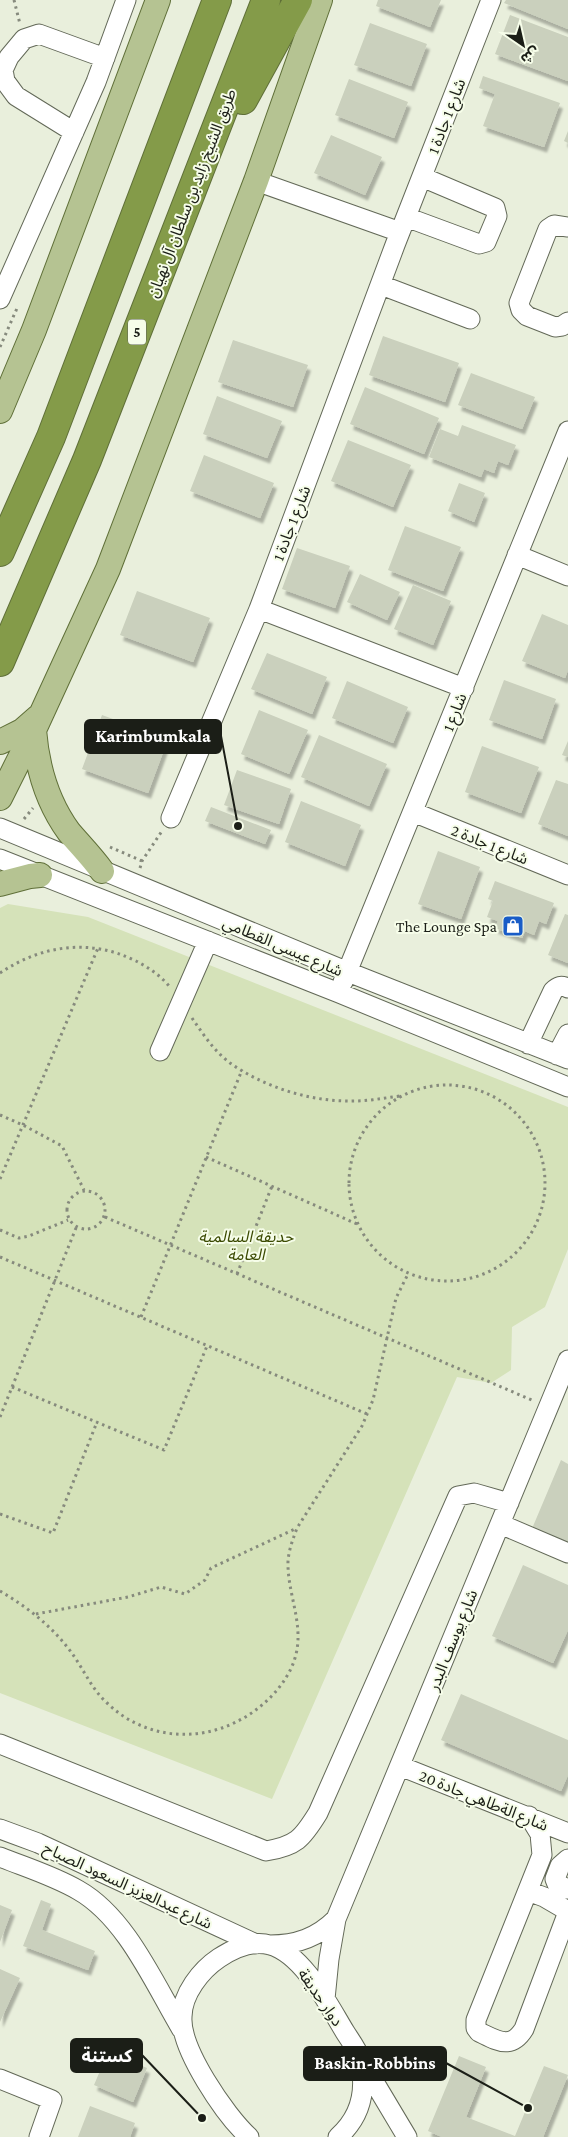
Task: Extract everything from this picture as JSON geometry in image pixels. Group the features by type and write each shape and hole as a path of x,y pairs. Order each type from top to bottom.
{"highway":[{"path":"0,552 51,437 217,0"},
{"name":"طريق الشيخ زايد بن سلطان آل نهيان","path":"0,662 87,460 266,0"},
{"path":"188,200 298,0"}],"main road":[{"path":"0,411 34,330 158,0"},
{"path":"0,798 108,569 256,181 320,0"},
{"path":"6,739 32,723 37,722"},
{"path":"37,722 38,761 46,791 70,833 102,870"},
{"path":"0,884 40,875"}],"street":[{"path":"0,298 74,132 105,58 126,0"},
{"name":"شارع 1 جادة 1","path":"171,818 259,608 403,224 491,0"},
{"path":"74,132 16,96 5,81 3,70 4,56 24,39 39,34 105,58"},
{"path":"256,181 478,244 486,242 498,216 495,208 422,177"},
{"path":"568,227 554,225 548,229 519,303 521,310 527,316 555,327 562,326 568,322"},
{"path":"380,285 470,319"},
{"name":"شارع 1","path":"339,993 568,431"},
{"path":"518,555 568,576"},
{"path":"259,608 464,688"},
{"name":"شارع 1 جادة 2","path":"413,812 568,875"},
{"name":"شارع عيسى القطامي","path":"7,831 348,972 563,1057"},
{"name":"شارع عيسى القطامي","path":"0,859 339,993 568,1088"},
{"path":"160,1051 208,941"},
{"path":"528,1044 552,991 557,986 568,988"},
{"path":"563,1057 568,1034"},
{"name":"شارع يوسف البدر","path":"325,1999 336,1919 568,1360"},
{"path":"0,1744 266,1851 288,1847 308,1830 318,1813 458,1496 474,1492 509,1503"},
{"path":"500,1524 568,1553"},
{"name":"شارع الةطاهي جادة 20","path":"400,1766 568,1833"},
{"path":"528,1816 540,1834 542,1855 476,2020 476,2028 479,2032 506,2043 515,2041 524,2028 568,1912 544,1897 528,1891"},
{"name":"شارع عبدالعزيز السعود الصباح","path":"0,1829 38,1843 262,1944"},
{"name":"شارع عبدالعزيز السعود الصباح","path":"0,1857 77,1889 104,1909 126,1935 185,2035"},
{"path":"568,1859 560,1866 555,1879 557,1884 568,1889"},
{"name":"شارع يوسف البدر","path":"262,1944 294,1943 306,1940 328,1928 336,1919"},
{"path":"249,2137 227,2113 197,2064 185,2035 181,2017 184,2004 200,1975 227,1954 262,1944"},
{"name":"دوار حديقة","path":"262,1944 288,1954 308,1975 361,2058 363,2084 359,2107 354,2119 338,2137"},
{"path":"361,2058 406,2137"},
{"path":"0,2079 52,2100 40,2137"},
{"path":"227,2113 231,2137"}],"path":[{"path":"7,831 46,791"},
{"path":"136,884 142,861 171,818"},
{"path":"0,974 17,962 45,951 71,946 98,948 123,955 148,967 167,983 211,1045 229,1062 282,1088 320,1098 353,1101 400,1096 424,1088 448,1085 473,1088 496,1097 516,1112 531,1131 542,1154 546,1179 544,1203 535,1227 522,1248 503,1264 481,1276 457,1281 432,1281 408,1274 387,1262 369,1244 357,1224 350,1200 349,1176 354,1151 370,1123 380,1111 400,1096"},
{"path":"0,1179 98,948"},
{"path":"141,1317 242,1070"},
{"path":"0,1115 62,1146 84,1190"},
{"path":"206,1158 357,1224"},
{"path":"237,1274 272,1186"},
{"path":"84,1190 94,1192 102,1198 106,1207 105,1217 98,1226 87,1230 76,1228 68,1220 66,1211 68,1201 75,1194 84,1190"},
{"path":"105,1217 548,1408"},
{"path":"0,1230 19,1238 30,1236 68,1220"},
{"path":"0,1417 76,1228"},
{"path":"0,1257 367,1414"},
{"path":"0,1590 36,1614 71,1652 104,1701 125,1718 147,1728 169,1734 207,1733 228,1726 264,1704 283,1680 295,1659 299,1640 288,1561 291,1546 298,1528 362,1426 372,1400 396,1298 408,1274"},
{"path":"12,1387 164,1450 207,1346"},
{"path":"0,1514 53,1533 98,1422"},
{"path":"36,1614 128,1597 161,1587 185,1594 206,1580 211,1568 298,1528"}],"green space":[{"name":"حديقة السالمية العامة","path":"8,904 88,917 568,1107 568,1249 545,1307 512,1327 511,1370 491,1383 457,1377 272,1799 0,1693 0,908"}],"building":[{"path":"378,0 441,0 430,27 376,6"},
{"path":"506,0 568,0 568,29 504,3"},
{"path":"510,15 568,37 568,81 495,54"},
{"path":"370,23 427,44 411,86 354,65"},
{"path":"483,76 560,103 544,147 483,126 495,94 479,88"},
{"path":"349,79 408,102 394,138 335,115"},
{"path":"568,131 568,143 564,141"},
{"path":"331,135 382,157 365,195 314,173"},
{"path":"383,336 459,363 445,402 369,375"},
{"path":"233,340 308,365 293,407 218,382"},
{"path":"471,373 535,397 522,429 458,405"},
{"path":"365,387 439,418 424,454 350,424"},
{"path":"217,396 282,421 267,458 203,434"},
{"path":"462,425 516,445 508,465 498,461 494,473 484,469 481,477 429,457 440,429 458,436"},
{"path":"348,440 411,465 393,507 331,481"},
{"path":"204,455 274,483 260,518 190,491"},
{"path":"459,483 485,493 474,522 448,511"},
{"path":"405,526 461,547 443,591 388,570"},
{"path":"297,548 350,566 335,608 282,589"},
{"path":"360,574 400,592 387,620 347,602"},
{"path":"413,585 451,601 433,645 394,629"},
{"path":"137,591 210,618 193,662 120,635"},
{"path":"542,614 568,625 568,670 565,678 522,661"},
{"path":"267,653 327,677 312,714 251,689"},
{"path":"504,680 556,699 542,739 489,720"},
{"path":"347,681 408,707 393,743 332,718"},
{"path":"259,710 308,730 289,774 241,754"},
{"path":"102,715 168,739 148,793 82,769"},
{"path":"319,735 387,764 369,806 301,777"},
{"path":"568,741 568,757 562,755"},
{"path":"482,746 539,767 521,813 465,792"},
{"path":"237,770 291,789 279,824 224,805"},
{"path":"556,780 568,784 568,836 538,824"},
{"path":"301,801 361,825 345,866 285,842"},
{"path":"211,807 271,830 265,844 205,821"},
{"path":"438,851 480,867 461,919 418,904"},
{"path":"495,881 554,903 546,924 539,921 534,935 525,931 522,938 495,928 498,921 487,917 493,901 488,899"},
{"path":"565,914 568,915 568,963 548,955"},
{"path":"561,1460 568,1464 568,1546 531,1531"},
{"path":"523,1565 568,1585 568,1630 553,1663 492,1636"},
{"path":"461,1694 568,1740 568,1775 561,1791 441,1740"},
{"path":"41,1900 51,1904 42,1930 95,1951 88,1970 23,1946"},
{"path":"0,1905 12,1910 0,1942"},
{"path":"0,1969 20,1978 0,2022"},
{"path":"108,2052 147,2068 133,2102 94,2085"},
{"path":"459,2056 486,2067 466,2117 515,2136 544,2066 568,2075 543,2137 442,2137 428,2131"},
{"path":"90,2106 135,2123 130,2137 78,2137"}],"place":[{"name":"Karimbumkala","path":"238,826"},
{"name":"The Lounge Spa","path":"513,926"},
{"name":"Baskin-Robbins","path":"528,2108"},
{"name":"كستنة","path":"202,2118"}]}
